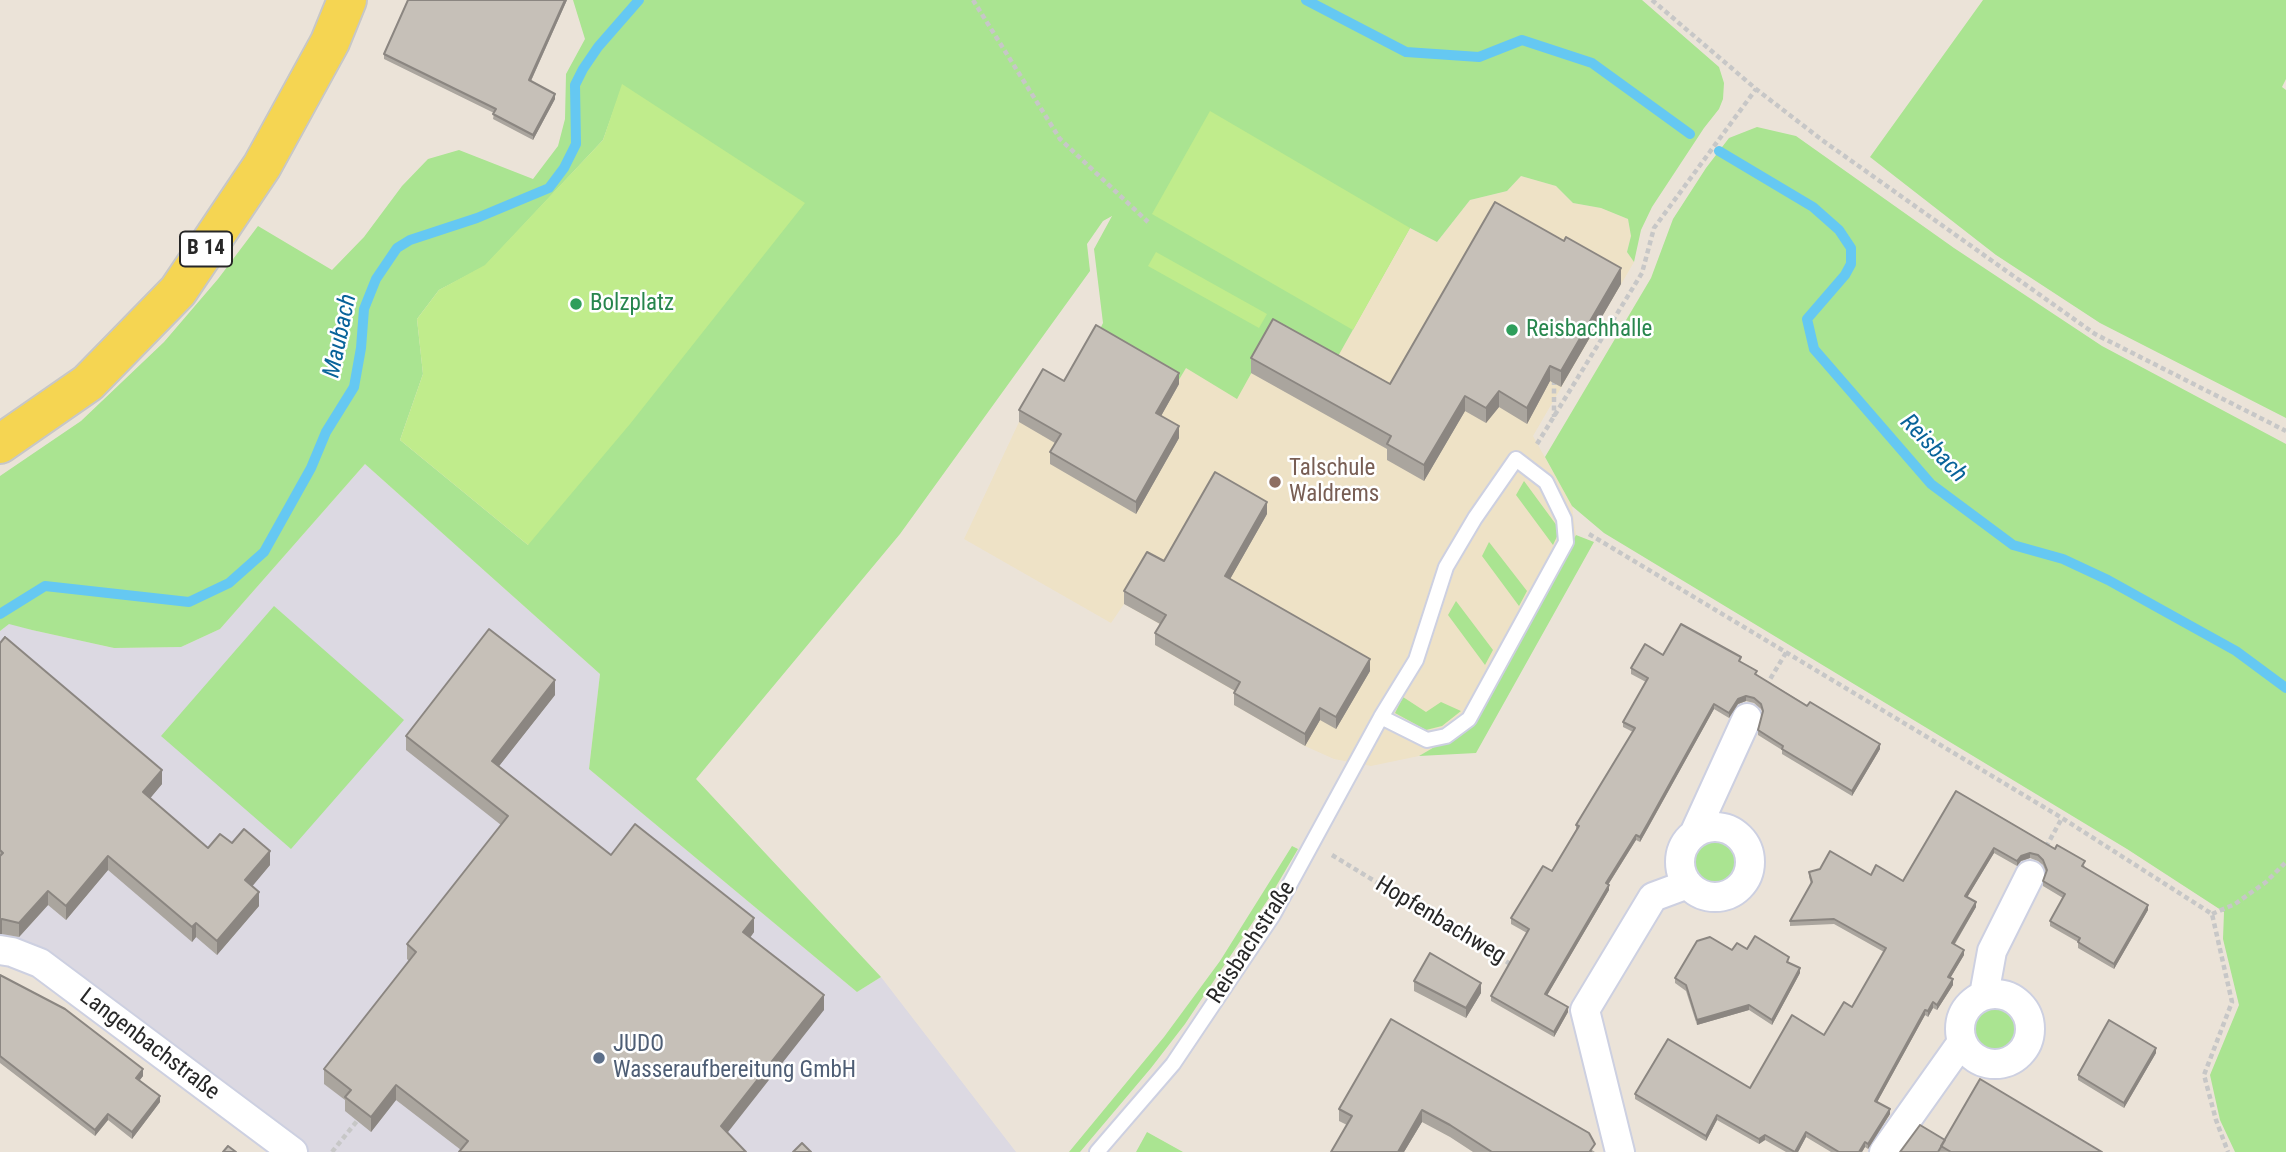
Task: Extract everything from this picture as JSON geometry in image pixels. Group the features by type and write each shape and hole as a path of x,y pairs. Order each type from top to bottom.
{"main road":[{"name":"B 14","path":"0,444 88,383 178,292 262,166 330,43 347,0"}],"street":[{"path":"1694,834 1747,718"},
{"path":"1716,827 1735,833 1743,840 1748,849 1749,870 1738,889 1718,897 1707,896 1688,884 1683,874 1681,852 1694,834 1705,828 1716,827"},
{"path":"1984,995 1992,951 2030,875"},
{"path":"1620,1152 1585,1010 1653,897 1688,884"},
{"name":"Langenbachstraße","path":"0,950 40,962 293,1152"},
{"path":"1984,995 2006,995 2015,1000 2022,1007 2030,1026 2024,1047 2008,1061 1994,1063 1976,1058 1962,1042 1961,1019 1974,1000 1984,995"},
{"path":"1884,1152 1962,1042"}],"lane":[{"path":"1381,718 1427,740 1447,736 1469,719 1566,542 1564,519 1546,482 1516,459"},
{"name":"Reisbachstraße","path":"1097,1152 1173,1064 1273,915 1381,718 1416,660 1446,567 1475,518 1516,459"}],"path":[{"path":"973,0 1060,139 1148,222"},
{"path":"1652,0 1756,89 1822,140 2095,334 2286,431"},
{"path":"1516,459 1540,442 1642,273 1654,228 1756,89"},
{"path":"1555,374 1555,418"},
{"path":"1564,519 2062,818 2212,914 2232,1002 2204,1075 2228,1152"},
{"path":"1747,718 1787,651"},
{"name":"Hopfenbachweg","path":"1313,844 1515,967"},
{"path":"2212,914 2235,904 2266,882 2286,862"},
{"path":"332,1152 357,1121"}],"shaded area":[{"name":"Talschule Waldrems","path":"1521,176 1556,186 1573,203 1601,208 1628,219 1631,236 1627,252 1634,262 1533,436 1572,506 1576,535 1472,725 1419,756 1371,766 1334,759 1305,746 1234,705 1240,694 1155,645 1165,627 1124,604 1111,623 964,539 1019,422 1043,381 1177,383 1185,368 1273,334 1410,228 1437,242 1470,200 1507,191"},
{"path":"365,464 600,674 589,769 857,992 881,977 1016,1152 306,1152 0,944 0,631 9,623 114,648 181,647 220,629"}],"green space":[{"path":"573,0 1642,0 1719,67 1724,83 1719,109 1652,207 1641,230 1634,262 1627,252 1631,236 1628,219 1601,208 1573,203 1556,186 1521,176 1507,191 1470,200 1437,242 1410,228 1332,367 1273,334 1237,399 1186,368 1177,383 1096,337 1103,323 1094,249 1112,216 1103,221 1087,244 1090,271 900,534 696,779 881,977 857,992 589,769 600,674 365,464 220,629 181,647 114,648 9,624 0,631 0,476 81,421 164,342 218,279 258,226 332,270 364,237 402,186 428,159 459,150 533,179 558,146 565,119 566,74 585,39","holes":["623,84 528,545 400,440 423,374 417,319 439,290 485,266 603,140"]},
{"path":"1983,0 2286,0 2286,79 2282,87 2286,90 2286,418 2100,323 1996,255 1870,157"},
{"name":"Bolzplatz","path":"622,84 805,203 630,424 528,545 400,440 423,374 417,319 439,290 485,265 603,140"},
{"path":"1210,111 1410,228 1353,330 1152,214"},
{"path":"1757,127 1796,136 1954,248 2102,346 2286,444 2286,1152 2235,1152 2220,1120 2210,1075 2239,1005 2223,939 2224,912 2127,849 1604,533 1572,506 1545,457 1651,278 1673,219 1729,138"},
{"path":"1156,252 1267,314 1259,328 1148,266"},
{"path":"1524,481 1560,530 1553,545 1516,495"},
{"path":"1576,535 1594,542 1476,753 1419,756 1472,725"},
{"path":"1489,542 1527,591 1519,606 1482,556"},
{"path":"1456,601 1493,650 1485,665 1448,615"},
{"path":"274,606 404,720 291,849 161,736"},
{"path":"1403,697 1426,712 1441,702 1461,711 1442,726 1426,730 1395,713"},
{"path":"1715,839 1724,840 1731,845 1736,852 1736,870 1731,877 1724,882 1715,883 1706,882 1699,877 1694,870 1693,861 1694,852 1699,845 1706,840"},
{"path":"1292,846 1298,849 1271,895 1185,1024 1080,1152 1069,1152 1164,1037 1220,961"},
{"path":"1995,1006 2004,1007 2011,1012 2016,1019 2016,1037 2011,1044 2004,1049 1995,1050 1986,1049 1979,1044 1974,1037 1973,1028 1974,1019 1979,1012 1986,1007"},
{"path":"1147,1132 1183,1152 1136,1152"}],"building":[{"path":"408,0 565,0 529,80 555,94 533,135 493,114 496,109 384,54"},
{"name":"Reisbachhalle","path":"1495,202 1564,241 1566,237 1621,268 1561,371 1550,366 1527,408 1499,391 1486,408 1465,396 1424,465 1387,444 1391,436 1251,358 1273,319 1390,384"},
{"path":"1096,325 1179,373 1156,413 1179,426 1136,502 1050,452 1061,434 1019,410 1043,369 1064,381"},
{"path":"1215,472 1267,502 1225,576 1370,659 1336,717 1320,708 1305,734 1234,693 1240,682 1155,633 1166,615 1124,591 1147,552 1164,561"},
{"path":"1681,624 1741,657 1739,661 1757,671 1755,674 1807,706 1810,702 1880,744 1852,791 1782,749 1783,746 1758,730 1763,711 1761,704 1754,698 1746,696 1738,699 1729,713 1714,704 1640,837 1636,835 1606,883 1609,885 1545,994 1568,1007 1554,1032 1491,996 1529,929 1511,918 1543,866 1552,871 1579,826 1576,825 1635,728 1623,722 1648,678 1631,668 1645,644 1663,655"},
{"path":"489,629 555,680 492,761 611,855 635,824 754,918 743,932 824,995 721,1126 746,1152 459,1152 468,1141 396,1085 371,1117 345,1097 351,1090 324,1069 416,952 407,944 508,816 406,736"},
{"path":"5,637 162,770 143,792 208,848 220,834 232,843 244,829 270,851 245,880 259,892 217,941 196,923 192,927 108,856 66,906 48,891 19,923 0,920 0,856 3,853 0,850 0,643"},
{"path":"1956,791 2055,849 2057,845 2085,861 2082,866 2148,905 2114,964 2078,942 2080,938 2050,921 2065,894 2043,881 2047,870 2038,855 2030,853 2021,856 2017,861 1994,848 1965,896 1976,902 1952,943 1964,950 1948,977 1953,979 1937,1005 1933,1002 1928,1011 1925,1010 1875,1101 1890,1109 1868,1144 1865,1142 1859,1152 1839,1152 1806,1132 1795,1152 1765,1135 1759,1139 1717,1115 1706,1136 1635,1094 1668,1039 1750,1088 1792,1015 1824,1035 1844,1002 1852,1007 1886,948 1834,919 1790,921 1812,882 1809,872 1820,869 1830,851 1871,875 1876,865 1903,881"},
{"path":"1755,936 1789,957 1787,962 1800,968 1772,1020 1749,1005 1697,1020 1686,985 1675,978 1697,941 1710,937 1732,950 1737,943 1747,949"},
{"path":"1430,953 1481,983 1466,1008 1414,981"},
{"path":"0,975 65,1009 143,1069 136,1078 160,1096 132,1132 108,1114 95,1130 0,1056"},
{"path":"1391,1019 1589,1133 1595,1144 1591,1152 1492,1152 1422,1110 1398,1152 1331,1152 1352,1116 1339,1109"},
{"path":"2109,1020 2156,1048 2124,1103 2078,1075"},
{"path":"1980,1079 2102,1152 1951,1152 1941,1146"},
{"path":"1920,1125 1945,1140 1938,1152 1900,1152"},
{"path":"802,1143 811,1152 793,1152"},
{"path":"228,1146 236,1152 223,1152"}],"waterway":[{"name":"Maubach","path":"0,614 45,586 189,602 229,583 264,552 311,468 326,432 354,387 364,309 376,279 397,248 410,240 477,218 549,188 564,168 576,144 575,85 598,47 639,0"},
{"name":"Reisbach","path":"1306,0 1406,52 1479,57 1522,40 1592,63 1690,134"},
{"name":"Reisbach","path":"1719,151 1813,207 1839,230 1851,248 1851,264 1845,275 1807,319 1814,349 1931,484 2013,545 2063,559 2108,580 2236,651 2286,688"}],"place":[{"name":"Bolzplatz","path":"576,304"},
{"name":"Reisbachhalle","path":"1512,330"},
{"name":"Talschule Waldrems","path":"1275,482"},
{"name":"JUDO Wasseraufbereitung GmbH","path":"599,1058"}]}
